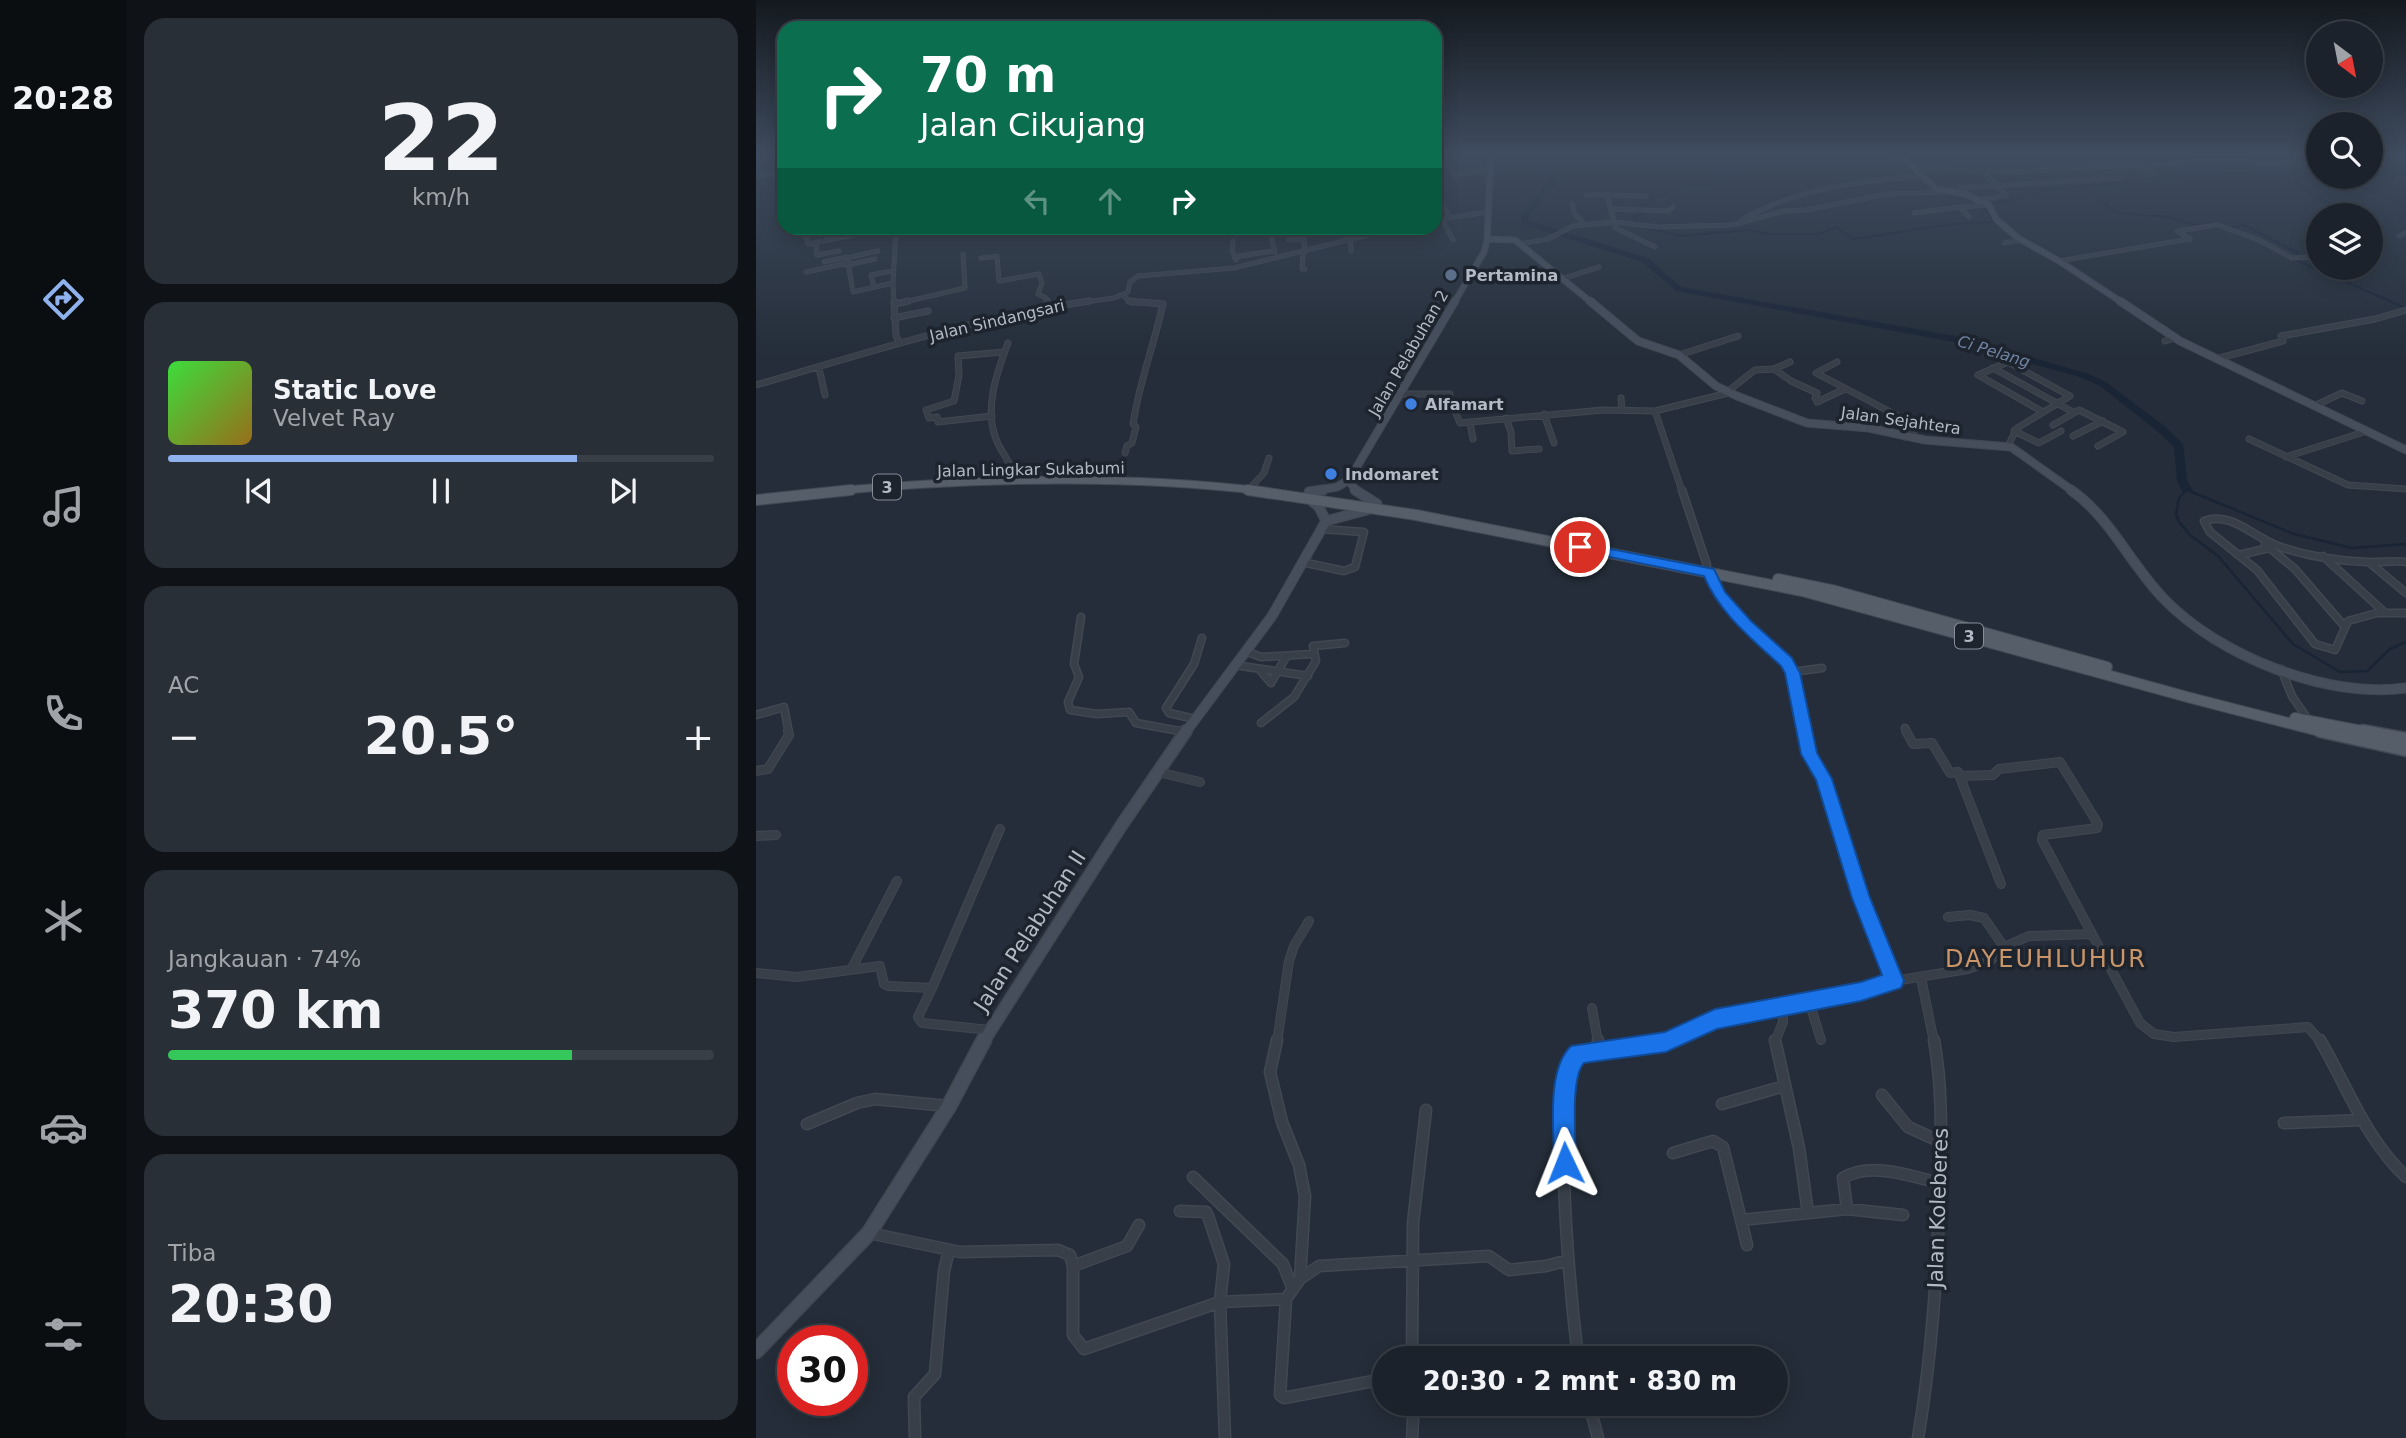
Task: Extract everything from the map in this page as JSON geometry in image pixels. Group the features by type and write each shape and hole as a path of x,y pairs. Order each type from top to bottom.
{"main road":[{"name":"Jalan Lingkar Sukabumi","path":"756,497 1018,479 1253,485 1306,493"},
{"name":"Jalan Lingkar Sukabumi","path":"1077,479 1306,493"},
{"name":"3","path":"1306,493 1836,591 2250,711 2406,750"},
{"name":"3","path":"2250,711 2406,739"}],"street":[{"path":"1444,222 1450,228 1453,240"},
{"name":"Jalan Pelabuhan 2","path":"1349,480 1484,252 1488,239 1487,222"},
{"path":"1488,239 1510,238 1520,244 1554,236 1573,226 1613,222"},
{"path":"1614,222 1616,228 1655,247"},
{"path":"1615,222 1667,227 1744,222"},
{"path":"2000,222 2021,240 2059,261 2175,338 2406,450"},
{"path":"2059,261 2190,239 2177,231 2210,224 2259,240 2292,258 2306,257"},
{"path":"2399,236 2406,233"},
{"path":"806,235 808,244 861,235"},
{"path":"827,235 828,240"},
{"path":"892,235 896,304 894,318 896,336 900,343"},
{"path":"1270,235 1273,251 1279,258"},
{"path":"1336,241 1337,235"},
{"path":"1125,453 1134,439 1138,388 1154,345 1163,304 1131,303 1122,295 1128,292 1130,282 1138,276 1239,267 1360,235"},
{"path":"1350,237 1351,251"},
{"path":"837,238 839,251 846,259 853,292 893,284"},
{"path":"1289,240 1304,239 1302,269 1305,269"},
{"path":"2004,243 2021,240"},
{"path":"1233,241 1234,257 1239,267"},
{"path":"816,243 817,255 839,251"},
{"name":"Jalan Sejahtera","path":"1520,244 1638,341 1679,355 1728,392 1807,423 1869,428 1904,437 2008,446 2087,501 2113,530 2176,612 2224,646 2314,682 2384,691 2406,688"},
{"path":"806,272 878,251"},
{"path":"1234,257 1273,251"},
{"path":"896,304 965,288 963,254"},
{"path":"981,258 997,256 999,281 1039,274 1042,283 1038,293 1046,298 1048,307"},
{"path":"824,261 875,259"},
{"path":"1562,279 1599,267"},
{"path":"874,288 871,275 892,271"},
{"name":"Jalan Sindangsari","path":"756,385 900,343 1048,307 1122,295"},
{"path":"2216,359 2284,340 2281,336 2333,328 2406,310"},
{"path":"894,318 928,311"},
{"path":"1679,355 1738,336"},
{"path":"2165,341 2175,338"},
{"path":"1008,343 993,398 992,416 996,440 1012,462 1018,479"},
{"path":"992,416 938,422 937,417 929,418 926,410 954,401 959,375 958,356 1004,352"},
{"path":"1774,369 1790,362"},
{"path":"1837,362 1816,373 1919,428 1904,437"},
{"path":"2008,446 2014,431 2070,396 2008,362 1978,376 2043,412"},
{"path":"1455,411 1460,423 1470,423 1544,414 1622,409 1655,411 1728,392 1755,371 1768,366 1817,393 1815,398 1819,401 1845,389"},
{"path":"819,368 825,395"},
{"path":"1993,368 2073,412"},
{"path":"2314,406 2342,393 2362,401"},
{"path":"1400,394 1450,394"},
{"path":"1621,398 1622,409"},
{"path":"2053,425 2081,410 2123,432 2098,446"},
{"path":"1655,411 1718,594 1759,638 1783,658 1792,673 1809,754 1824,779 1861,898 1894,981"},
{"path":"1544,414 1554,443"},
{"path":"1506,418 1511,432 1512,451 1539,449"},
{"path":"2073,436 2103,421"},
{"path":"1470,423 1474,439"},
{"path":"2014,431 2039,443 2061,431"},
{"path":"2286,457 2367,431"},
{"path":"2249,439 2348,485 2406,489"},
{"path":"1253,485 1264,473 1269,458"},
{"path":"1306,493 1336,487 1349,480 1356,491 1376,506"},
{"path":"1306,493 1319,507 1324,525"},
{"path":"1324,525 1351,512 1376,506"},
{"path":"2345,627 2295,569 2262,541 2226,520 2218,517 2206,519 2205,526 2210,532 2257,570 2315,645 2335,650 2348,621 2357,617 2384,611 2406,613"},
{"path":"1302,562 1344,571 1355,567 1364,531 1324,525"},
{"name":"Jalan Pelabuhan II","path":"756,1351 869,1233 949,1105 990,1030 1185,732 1272,615 1324,525"},
{"path":"2262,541 2323,556 2371,563 2398,560 2406,562"},
{"path":"2239,555 2269,548"},
{"path":"2323,556 2384,611"},
{"path":"2371,563 2406,593"},
{"path":"1081,617 1074,664 1079,677 1068,702 1070,710 1088,713 1129,712 1136,723 1185,732"},
{"path":"1195,719 1169,713 1166,708 1194,663 1202,638"},
{"path":"1261,723 1289,703 1308,676 1315,661 1312,654 1314,645 1345,643"},
{"path":"1244,651 1261,657 1312,654"},
{"path":"1260,670 1270,684 1286,657"},
{"path":"1235,665 1308,676"},
{"path":"1792,673 1822,668"},
{"path":"2281,669 2292,696 2309,721"},
{"path":"756,715 784,708 789,735 768,769 756,772"},
{"path":"1905,728 1913,744 1933,743 1950,773 1958,772 2001,884"},
{"path":"1960,776 1993,775 1999,769 2060,762 2098,824 2097,828 2043,835 2042,841 2137,1020 2147,1030 2174,1037 2308,1027 2319,1039 2362,1119 2397,1170 2406,1177"},
{"path":"1158,772 1200,782"},
{"path":"990,1030 922,1023 918,1017 1000,829"},
{"path":"756,836 776,835"},
{"path":"851,970 897,881"},
{"path":"1948,917 1976,913 1983,915 1989,919 2004,947"},
{"path":"1296,1283 1305,1196 1299,1165 1282,1122 1270,1072 1283,1015 1289,961 1294,946 1309,921"},
{"path":"1576,1346 1568,1260 1563,1115 1567,1072 1574,1056 1600,1049 1666,1042 1715,1019 1861,992 1894,981 1984,964 2004,947 2029,936 2092,934"},
{"path":"756,973 797,977 880,966 884,984 888,986 932,988"},
{"name":"Jalan Koleberes","path":"1918,1438 1927,1383 1937,1286 1941,1142 1937,1048 1927,1016 1921,978"},
{"path":"1809,1001 1821,1040"},
{"path":"1782,1005 1783,1022 1775,1039 1800,1148 1808,1213"},
{"path":"1592,1009 1600,1049"},
{"path":"1721,1104 1784,1086"},
{"path":"1882,1095 1908,1127 1941,1142"},
{"path":"807,1124 874,1099 949,1105"},
{"path":"1412,1346 1411,1262 1426,1110"},
{"path":"2284,1123 2362,1119"},
{"path":"1673,1153 1713,1140 1723,1147 1747,1245"},
{"path":"1847,1209 1843,1178 1850,1173 1886,1172 1939,1183"},
{"path":"1193,1177 1283,1264 1296,1283"},
{"path":"1741,1220 1847,1209 1903,1215"},
{"path":"1180,1211 1206,1212 1224,1265 1220,1302 1225,1438"},
{"path":"1073,1266 1127,1246 1139,1224"},
{"path":"869,1233 949,1250 1013,1253 1058,1250 1070,1255 1073,1266 1072,1327 1077,1342 1084,1349 1220,1302 1286,1299"},
{"path":"915,1438 914,1397 935,1374 944,1271 949,1250"},
{"path":"1372,1381 1300,1396 1284,1398 1280,1395 1286,1299 1296,1283 1319,1266 1489,1256 1508,1270 1546,1266 1568,1260"},
{"path":"1412,1438 1413,1416"},
{"path":"1592,1416 1598,1438"}],"waterway":[{"name":"Ci Pelang","path":"1525,222 1645,260 1679,289 1955,339 2083,375 2103,384 2179,446 2182,481 2186,489"},
{"path":"1637,222 1642,224"},
{"path":"1647,227 1679,236 1750,230 1767,234 1819,234 1836,227 1853,239 1976,222"},
{"path":"2186,222 2200,226"},
{"path":"2230,228 2244,225 2298,253 2293,259 2406,308"},
{"path":"2206,228 2223,228"},
{"name":"Ci Pelang","path":"2186,490 2179,498 2176,514 2179,522 2190,535 2218,556 2293,644 2340,672 2367,671 2390,649 2406,642"},
{"path":"2187,490 2294,534 2352,548 2406,544"},
{"name":"Ci Pelang","path":"2184,491 2191,491"}],"place":[{"name":"Pertamina","path":"1451,275"},
{"name":"Alfamart","path":"1411,404"},
{"name":"Indomaret","path":"1331,474"}],"district":[{"name":"DAYEUHLUHUR","path":"2046,959"}],"route":[{"path":"1565,1163 1565,1084 1570,1062 1579,1053 1666,1042 1715,1019 1861,992 1894,981 1861,898 1824,779 1809,754 1792,673 1786,662 1759,638 1718,594 1709,572 1580,547"}]}
